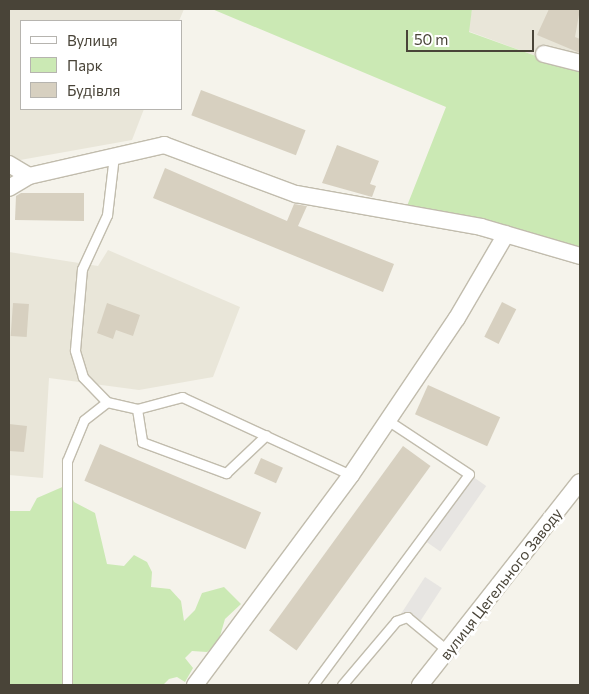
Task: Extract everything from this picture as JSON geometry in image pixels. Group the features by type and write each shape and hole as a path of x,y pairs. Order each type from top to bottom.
{"street":[{"path":"544,54 580,63"},
{"path":"9,188 28,176 164,145 296,194 506,234 580,256"},
{"path":"9,164 28,176"},
{"path":"195,685 351,475 457,318 506,234"},
{"name":"вулиця Цегельного Заводу","path":"420,685 580,482"}],"lane":[{"path":"114,155 107,215 82,268 75,350 83,377 107,402 137,410 182,397 351,475"},
{"path":"67,685 67,461 84,420 107,402"},
{"path":"137,410 142,442 226,474 266,435"},
{"path":"313,685 469,474 387,420"},
{"path":"342,685 396,621 407,616 448,651"}],"shaded area":[{"path":"9,9 184,9 179,20 20,20 20,110 144,110 132,140 9,162"},
{"path":"472,9 580,9 580,59 541,48 536,56 468,31"},
{"path":"108,250 240,307 213,377 139,390 49,378 43,478 9,475 9,252 98,266"},
{"path":"469,474 486,486 440,552 423,540"},
{"path":"425,577 442,588 417,626 400,616"}],"green space":[{"path":"212,9 472,9 469,32 536,56 580,68 580,249 407,206 446,107"},
{"path":"67,485 74,502 95,513 107,564 124,566 134,555 147,562 152,572 151,587 170,589 181,601 184,621 195,610 202,593 224,587 241,604 225,619 218,643 207,652 192,651 185,658 193,668 185,682 177,677 169,679 163,685 9,685 9,511 30,511 37,498"}],"building":[{"path":"549,9 580,9 575,37 580,39 580,53 537,35"},
{"path":"201,90 306,130 296,155 191,115"},
{"path":"337,145 379,161 370,184 376,186 372,197 322,183"},
{"path":"165,168 287,221 294,204 307,206 298,226 394,264 383,292 153,198"},
{"path":"21,193 84,193 84,221 15,220 16,196"},
{"path":"502,302 516,309 499,344 484,337"},
{"path":"13,303 29,304 27,337 11,336"},
{"path":"107,303 140,315 133,336 116,330 113,339 97,333"},
{"path":"428,385 500,417 487,446 415,414"},
{"path":"9,424 27,426 24,452 9,451"},
{"path":"100,444 261,512 245,549 84,481"},
{"path":"403,446 431,466 296,650 269,630"},
{"path":"261,458 283,468 276,483 254,474"}]}
